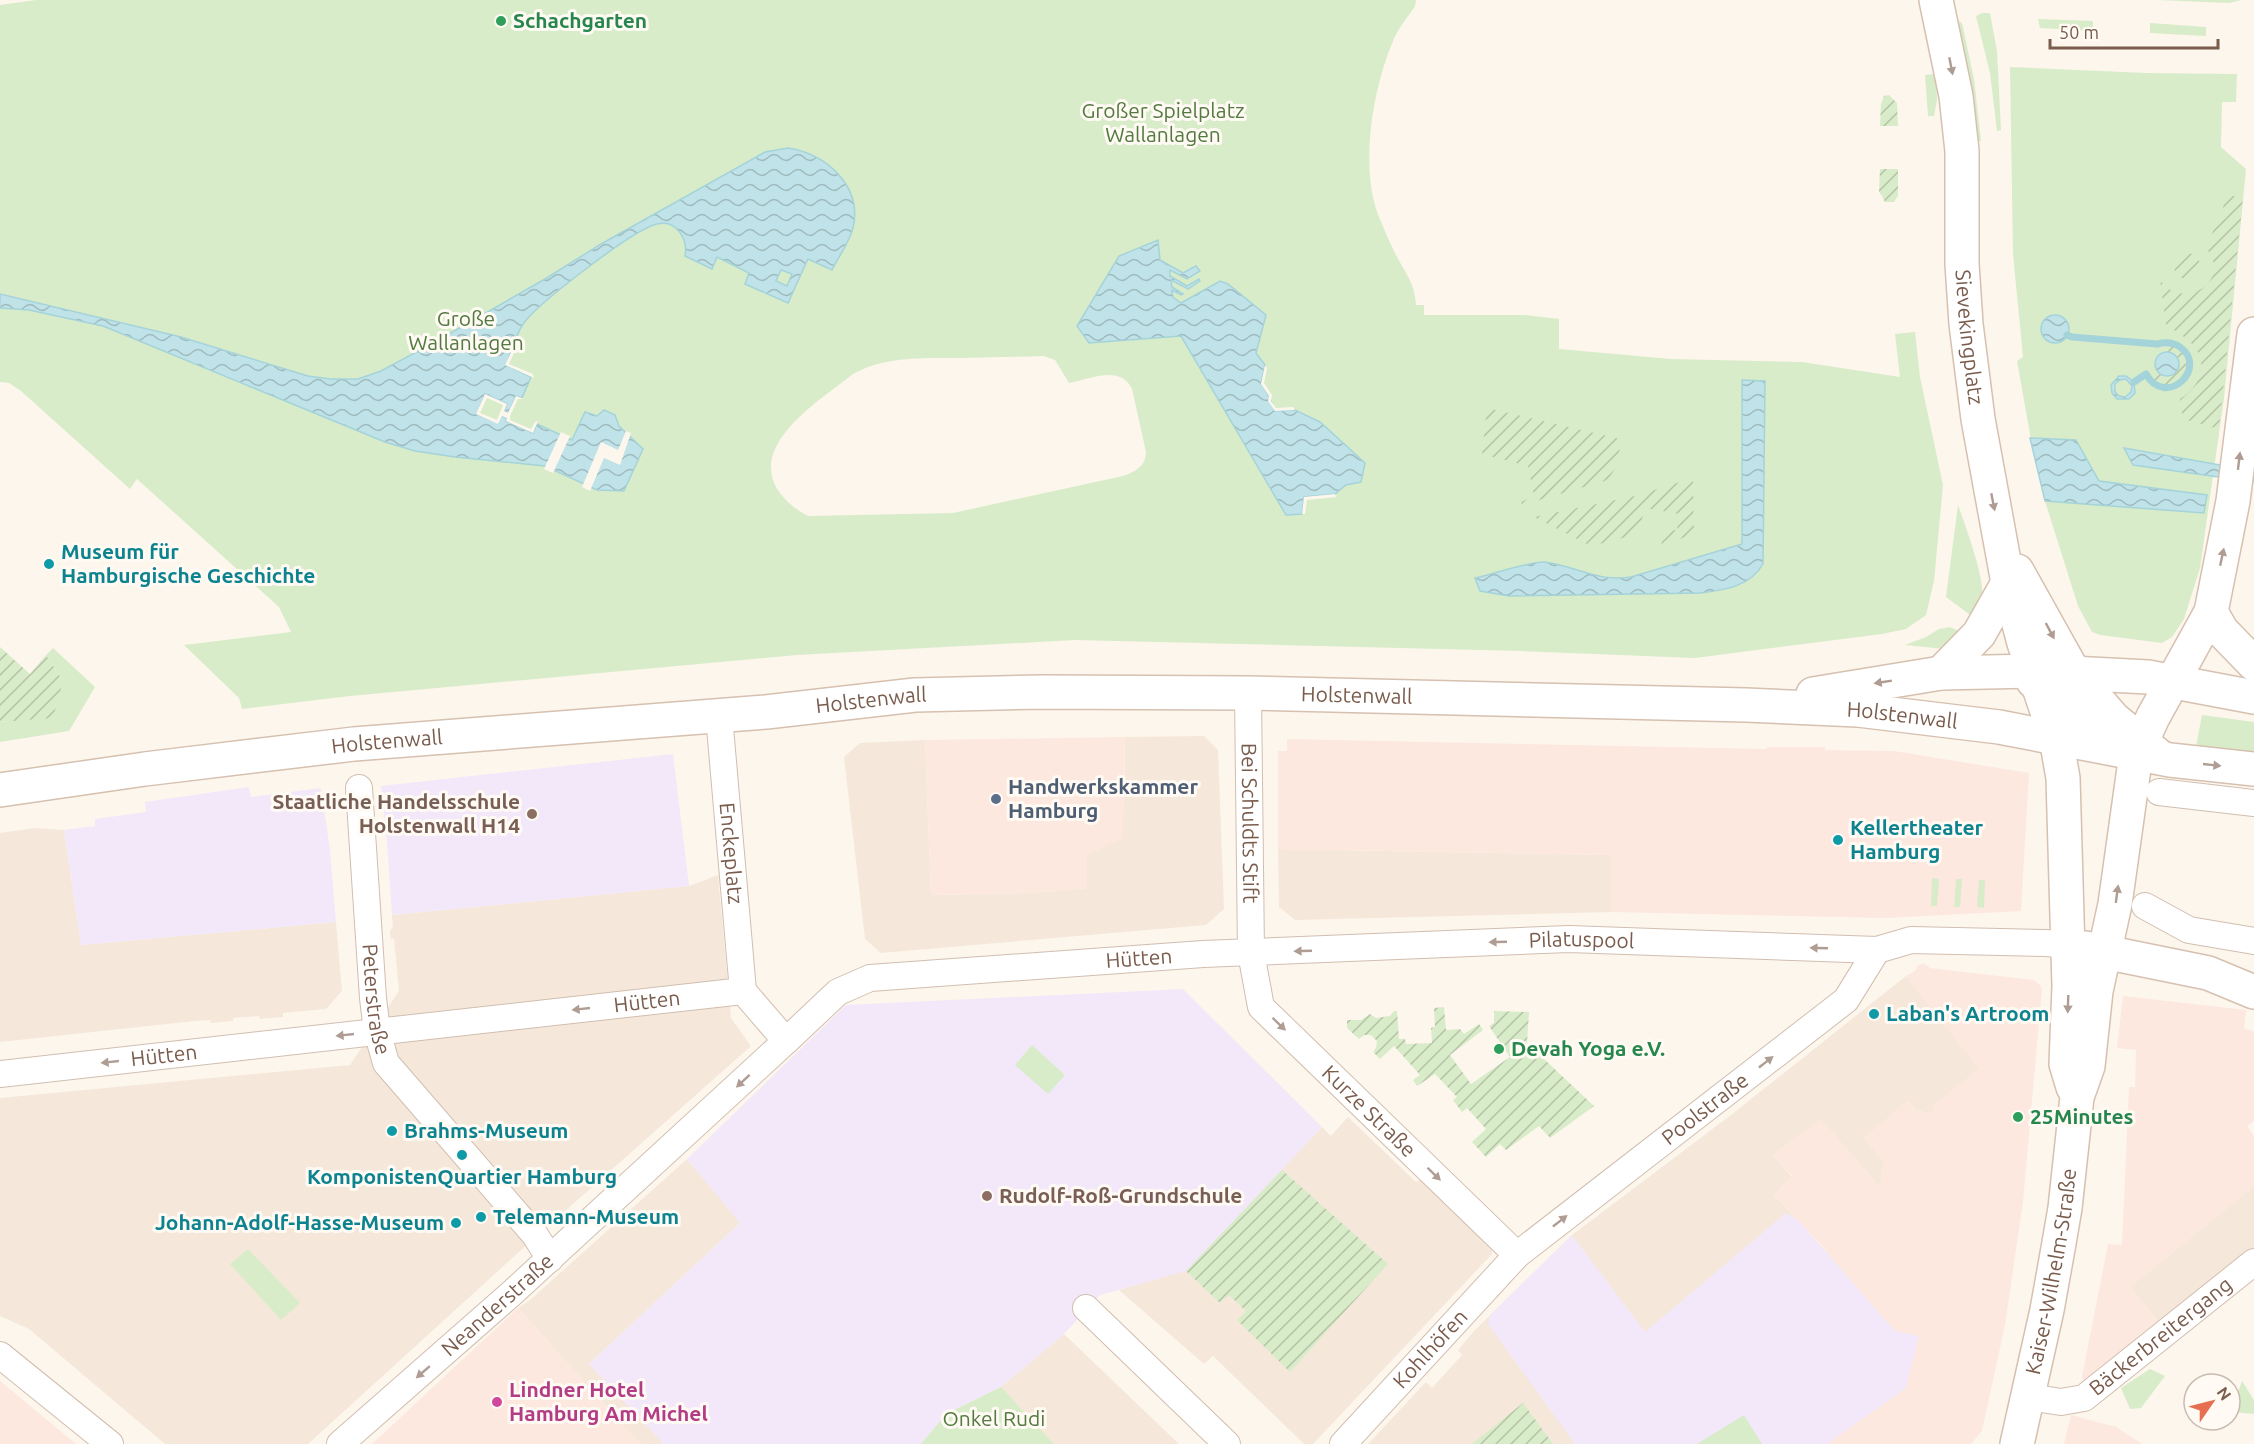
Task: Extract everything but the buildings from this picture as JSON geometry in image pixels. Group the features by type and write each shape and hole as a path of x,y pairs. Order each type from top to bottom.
{"main road":[{"name":"Sievekingplatz","path":"1936,0 1956,96 1962,150 1962,264 1971,377 2027,675"},
{"path":"2078,728 2171,686 2204,625 2233,501 2254,334"},
{"path":"2001,543 2074,674 2078,728"},
{"path":"1941,673 1979,634 2008,583"},
{"path":"2204,625 2222,631 2254,664"},
{"name":"Holstenwall","path":"1746,705 1941,673 2074,674 2254,697"},
{"path":"2027,675 2078,728 2145,791"},
{"name":"Kaiser-Wilhelm-Straße","path":"2017,1444 2047,1310 2065,1208 2076,1097 2088,1066 2095,998 2115,904 2145,791 2147,751 2171,686"},
{"name":"Holstenwall","path":"0,790 145,769 354,744 719,716 915,695 1042,692 1248,693 1746,705 1869,711 2078,728 2147,751 2254,769"},
{"name":"Kaiser-Wilhelm-Straße","path":"2076,1097 2066,1064 2068,945 2063,778 2078,728"},
{"path":"2068,945 2208,973 2254,992"}],"street":[{"name":"Bei Schuldts Stift","path":"1248,693 1251,953"},
{"name":"Enckeplatz","path":"719,716 743,991"},
{"name":"Peterstraße","path":"359,788 377,1031 386,1063 535,1234 550,1259"},
{"path":"2145,791 2254,803"},
{"path":"2145,906 2189,930 2254,941"},
{"name":"Pilatuspool","path":"1251,953 1569,939 1877,950 1911,940 2068,945"},
{"name":"Poolstraße","path":"1517,1255 1846,1000 1877,950"},
{"name":"Hütten","path":"786,1041 838,992 870,978 1203,954 1251,953"},
{"name":"Kurze Straße","path":"1251,953 1261,1007 1517,1255"},
{"name":"Hütten","path":"0,1074 743,991"},
{"path":"743,991 786,1041"},
{"name":"Neanderstraße","path":"340,1444 550,1259 786,1041"},
{"name":"Kohlhöfen","path":"1343,1444 1517,1255"},
{"name":"Bäckerbreitergang","path":"2029,1396 2061,1402 2084,1398 2254,1262"},
{"path":"1086,1308 1227,1444"},
{"path":"0,1355 110,1444"}],"shaded area":[{"path":"1204,736 1218,750 1224,909 1206,925 881,953 865,939 844,757 860,743 925,740 931,895 1028,893 1087,888 1087,855 1124,801 1125,737"},
{"path":"1125,737 1123,838 1087,855 1087,888 1028,893 931,895 925,740"},
{"path":"1287,739 1767,749 1767,747 1825,747 1825,750 1894,751 2029,773 2021,911 1886,918 1611,912 1611,855 1278,849 1278,751 1287,751"},
{"name":"Staatliche Handelsschule Holstenwall H14","path":"673,754 689,886 392,915 381,786"},
{"path":"249,787 251,797 321,788 330,850 336,922 81,945 64,830 95,826 95,819 146,812 145,802"},
{"path":"35,828 64,830 81,945 336,922 342,991 326,1009 283,1013 283,1017 233,1018 233,1021 211,1023 210,1020 195,1021 0,1042 0,833"},
{"path":"1278,849 1612,855 1611,912 1295,920 1279,907"},
{"path":"718,875 731,1018 751,1046 520,1251 308,1444 165,1444 29,1329 0,1316 0,1098 350,1065 399,991 394,939 391,939 390,931 393,927 392,915 689,886"},
{"path":"1925,964 1930,968 2034,980 2042,989 2023,1202 2005,1325 1982,1431 1971,1444 1827,1444 1906,1388 1895,1331 1822,1246 1774,1195 1792,1176 1773,1155 1821,1119 1878,1185 1881,1182 1884,1161 1864,1138 1908,1100 1917,1111 1933,1113 1934,1105 1979,1069 1906,976 1915,971 1918,965"},
{"path":"1906,976 1980,1069 1934,1105 1933,1113 1917,1111 1864,1138 1884,1161 1881,1182 1878,1185 1821,1120 1773,1155 1792,1177 1774,1195 1844,1271 1919,1336 1827,1444 1368,1444 1426,1382 1432,1388 1462,1355 1458,1350 1474,1331 1572,1235 1731,1115"},
{"name":"Rudolf-Roß-Grundschule","path":"1183,989 1322,1127 1186,1271 1100,1295 1064,1334 1001,1387 946,1414 921,1444 664,1444 589,1364 740,1223 687,1159 846,1005"},
{"path":"2123,996 2246,1010 2244,1029 2254,1031 2254,1121 2247,1126 2254,1136 2254,1186 2130,1287 2159,1323 2085,1385 2082,1377 2108,1244 2122,1245 2129,1087 2135,1087 2136,1050 2117,1048"},
{"path":"1348,1117 1416,1182 1424,1177 1492,1243 1492,1254 1313,1444 1304,1444 1213,1356 1204,1364 1119,1290 1186,1270 1322,1127 1331,1136"},
{"path":"687,1159 741,1222 589,1364 664,1444 640,1444 518,1308 529,1301"},
{"path":"2254,1186 2254,1250 2159,1323 2130,1287"},
{"path":"1786,1213 1798,1220 1895,1331 1919,1336 1906,1388 1827,1444 1575,1444 1488,1324 1490,1315 1572,1235 1645,1332"},
{"name":"Lindner Hotel Hamburg Am Michel","path":"518,1308 641,1444 372,1444"},
{"path":"1064,1334 1179,1444 921,1444 1001,1387"},
{"path":"0,1381 76,1444 0,1444"},
{"path":"2071,1415 2116,1427 2142,1444 2064,1444"}],"green space":[{"name":"Große Wallanlagen","path":"36,0 1416,0 1415,6 1395,36 1386,60 1375,104 1369,152 1373,197 1379,217 1411,283 1416,305 1424,305 1424,315 1525,315 1559,319 1559,349 1671,359 1802,362 1900,377 1895,334 1915,332 1920,377 1943,485 1934,581 1926,615 1906,629 1882,634 1695,658 1520,651 1075,640 797,655 350,696 242,709 239,698 184,645 291,632 279,607 137,479 130,489 21,391 9,383 0,382 0,5","holes":["1044,356 1055,360 1069,383 1104,375 1113,375 1127,381 1132,389 1146,452 1146,457 1139,468 1123,476 953,513 808,516 791,505 777,489 771,472 773,455 781,439 808,409 853,374 865,368 891,361 919,358"]},
{"path":"2158,0 2241,0 2229,3"},
{"path":"1990,13 1997,51 2001,130 1997,131 1990,73 1976,16"},
{"path":"2038,19 2093,21 2093,31 2040,28"},
{"path":"1957,20 1962,23 1974,79 1981,141 1973,142"},
{"path":"2150,23 2206,27 2206,36 2150,33"},
{"path":"2010,67 2146,73 2237,74 2236,102 2222,102 2221,147 2246,169 2224,398 2200,568 2184,619 2172,637 2162,643 2092,632 2078,606 2045,501 2033,451 2017,361 2023,357 2013,254"},
{"path":"1936,74 1937,100 1934,116 1928,116 1925,75"},
{"path":"1889,95 1897,103 1898,126 1880,126 1881,104 1884,96"},
{"path":"1880,169 1898,169 1898,196 1894,202 1885,202 1879,191"},
{"path":"2233,196 2243,198 2219,429 2183,419 2180,399 2197,382 2201,360 2190,342 2166,325 2160,280 2169,289 2180,293 2192,293 2202,289 2210,282 2214,272 2213,260 2206,248 2227,198"},
{"path":"2187,253 2196,257 2200,266 2196,275 2187,279 2178,275 2174,266 2178,257"},
{"path":"2170,342 2183,349 2189,359 2189,369 2176,385 2166,388 2156,384 2146,374 2155,368 2157,372 2173,374 2178,368 2174,354 2170,352 2159,354 2157,344"},
{"path":"1487,408 1620,439 1619,462 1608,480 1522,505 1521,502 1534,496 1528,466 1482,454"},
{"path":"1693,478 1694,534 1662,545 1660,532 1677,530 1679,514 1645,508 1638,534 1591,546 1534,517 1635,496"},
{"path":"1958,505 1981,577 1982,597 1977,620 1946,597"},
{"path":"1950,627 1966,634 1945,649 1905,645 1939,629"},
{"path":"0,647 30,674 46,655 63,681 53,718 0,722"},
{"path":"53,648 95,687 69,731 0,742 0,722 25,719 63,681 46,655"},
{"path":"2202,715 2254,722 2254,753 2196,747"},
{"path":"1932,878 1939,879 1937,906 1931,906"},
{"path":"1956,879 1962,879 1960,907 1954,907"},
{"path":"1979,880 1985,880 1984,908 1977,907"},
{"path":"1444,1007 1446,1030 1460,1029 1464,1034 1479,1024 1483,1030 1450,1055 1471,1084 1510,1057 1489,1026 1494,1023 1494,1011 1529,1012 1527,1043 1594,1106 1550,1138 1539,1126 1506,1150 1500,1144 1486,1157 1472,1142 1486,1129 1467,1108 1462,1112 1453,1100 1457,1097 1435,1074 1417,1086 1413,1080 1420,1075 1394,1046 1380,1059 1373,1052 1377,1041 1371,1035 1364,1035 1359,1039 1347,1028 1347,1020 1361,1020 1370,1014 1376,1018 1390,1016 1397,1011 1399,1039 1405,1039 1406,1044 1432,1043 1431,1028 1435,1027 1434,1008"},
{"path":"1032,1045 1065,1075 1048,1094 1015,1065"},
{"path":"1282,1170 1388,1264 1290,1372 1237,1320 1246,1311 1229,1295 1220,1303 1186,1271"},
{"path":"248,1249 300,1303 281,1320 230,1264"},
{"path":"2150,1369 2165,1376 2141,1408 2130,1409 2121,1388"},
{"path":"2242,1381 2254,1400 2254,1414 2242,1413"},
{"name":"Onkel Rudi","path":"1001,1387 1054,1444 921,1444 946,1414"},
{"path":"1523,1403 1553,1444 1472,1444"},
{"path":"1744,1415 1762,1444 1697,1444"}],"water":[{"path":"788,148 802,151 827,164 847,186 855,213 853,228 832,270 808,259 788,303 745,284 749,273 717,257 712,269 685,256 685,244 680,232 670,225 657,224 610,251 569,282 523,324 506,365 531,377 522,398 516,396 508,414 504,411 507,404 485,394 477,414 498,423 501,416 507,418 506,421 533,433 537,424 572,440 585,412 597,416 604,410 615,415 619,426 643,449 624,491 597,490 545,466 415,451 385,442 103,326 29,310 0,308 0,294 181,337 308,376 358,379 381,371 435,342 601,244 765,152","holes":["781,270 792,274 787,286 776,281"]},
{"path":"1158,240 1160,260 1183,273 1196,266 1200,271 1187,279 1170,270 1170,276 1187,286 1199,279 1200,281 1188,289 1171,280 1172,287 1183,294 1172,290 1173,297 1181,303 1220,281 1228,284 1266,315 1256,353 1265,365 1261,383 1275,411 1295,410 1320,422 1365,463 1361,482 1346,485 1335,494 1304,497 1302,514 1286,515 1181,336 1089,343 1077,326 1119,256"},
{"path":"2055,315 2065,319 2069,329 2065,339 2055,343 2045,339 2041,329 2045,319"},
{"path":"2167,352 2172,353 2178,359 2178,369 2172,375 2167,376 2162,375 2156,369 2155,364 2156,359 2162,353"},
{"path":"2119,376 2126,376 2134,382 2135,393 2129,399 2117,399 2112,393 2111,385","holes":["2126,379 2132,386 2131,392 2125,397 2115,392 2115,384 2120,380"]},
{"path":"1742,380 1765,381 1763,564 1751,578 1727,589 1700,593 1509,596 1480,591 1475,578 1531,564 1544,562 1596,576 1631,577 1742,544"},
{"path":"2030,438 2076,440 2099,481 2207,495 2204,513 2045,501"},
{"path":"2124,448 2254,471 2254,482 2133,465"}],"pier":[{"path":"516,342 518,344 509,364 533,374 534,378 505,365"},
{"path":"1265,365 1267,368 1264,383 1272,395 1271,401 1276,408 1293,407 1295,410 1275,411 1268,401 1269,396 1261,384"},
{"path":"485,394 507,404 504,411 508,413 516,396 524,399 518,399 510,420 531,429 538,421 533,433 506,421 507,418 502,416 498,424 476,414","holes":["487,398 503,405 497,420 480,413"]},
{"path":"626,431 631,433 620,465 604,458 590,491 582,487 601,442 618,450"},
{"path":"561,432 570,436 553,473 544,469"},
{"path":"1335,494 1336,497 1307,500 1305,514 1302,514 1304,497"}],"waterway":[{"path":"2067,335 2157,344 2172,343 2180,347 2188,356 2190,365 2187,374 2181,382 2173,386 2164,388 2154,384 2146,374 2134,382"}],"place":[{"name":"Schachgarten","path":"501,21"},
{"name":"Museum für Hamburgische Geschichte","path":"49,564"},
{"name":"Handwerkskammer Hamburg","path":"996,799"},
{"name":"Staatliche Handelsschule Holstenwall H14","path":"532,814"},
{"name":"Kellertheater Hamburg","path":"1838,840"},
{"name":"Laban's Artroom","path":"1874,1014"},
{"name":"Devah Yoga e.V.","path":"1499,1049"},
{"name":"25Minutes","path":"2018,1117"},
{"name":"Brahms-Museum","path":"392,1131"},
{"name":"KomponistenQuartier Hamburg","path":"462,1155"},
{"name":"Rudolf-Roß-Grundschule","path":"987,1196"},
{"name":"Telemann-Museum","path":"481,1217"},
{"name":"Johann-Adolf-Hasse-Museum","path":"456,1223"},
{"name":"Lindner Hotel Hamburg Am Michel","path":"497,1402"}],"park label":[{"name":"Großer Spielplatz Wallanlagen","path":"1163,123"}]}
